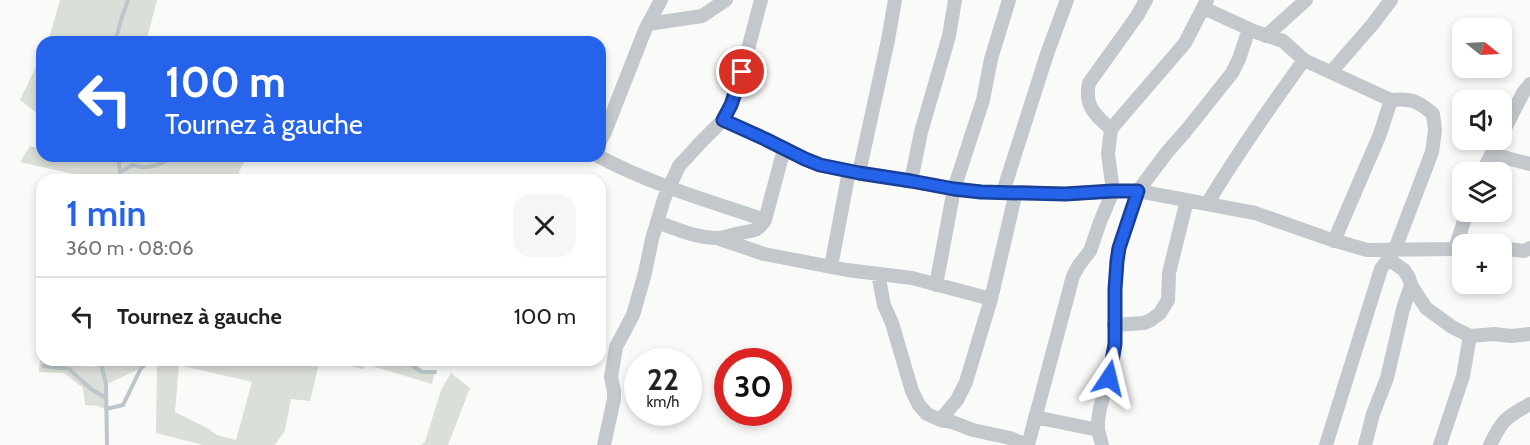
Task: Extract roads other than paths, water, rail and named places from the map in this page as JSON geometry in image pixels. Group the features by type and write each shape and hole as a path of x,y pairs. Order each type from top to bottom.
{"street":[{"path":"606,129 648,24 661,0"},
{"path":"648,24 702,16 726,0"},
{"path":"604,445 614,399 611,377 616,347 633,315 657,222 669,187 679,166 700,141 723,120 731,105 761,0"},
{"path":"831,267 888,40 895,0"},
{"path":"911,181 921,132 949,36 955,0"},
{"path":"936,285 954,189 983,100 991,59 1009,0"},
{"path":"940,420 957,400 966,382 991,299 1010,192 1047,54 1067,0"},
{"path":"1111,129 1093,113 1086,95 1089,83 1146,0"},
{"path":"1266,36 1306,0"},
{"path":"1331,72 1372,25 1390,0"},
{"path":"878,274 884,305 912,391 919,405 927,414 940,420 1010,438 1027,445 1072,276 1090,251 1113,191 1108,154 1111,129 1185,43 1205,5 1210,11 1249,29 1283,41 1304,60 1391,100 1406,99 1420,102 1433,114 1435,130 1432,152 1391,254 1381,269 1326,445"},
{"path":"1102,445 1098,430 1100,408 1115,344 1115,289 1119,248 1138,191 1232,73 1249,29"},
{"path":"1207,204 1232,162 1304,60"},
{"path":"1512,117 1528,91"},
{"path":"1334,241 1380,135 1391,100"},
{"path":"723,120 820,165 854,172 981,192 1065,194 1138,191 1255,213 1366,250 1391,254 1452,249"},
{"path":"720,239 760,228 765,220 784,149"},
{"path":"1487,162 1493,150"},
{"path":"1491,154 1530,164"},
{"path":"606,160 669,187 765,220"},
{"path":"1114,325 1151,321 1160,313 1168,300 1169,273 1187,200"},
{"path":"657,222 764,254 847,270 912,278 991,299"},
{"path":"1512,249 1524,251 1530,248"},
{"path":"1391,254 1404,270 1426,308 1452,327 1470,336 1530,334"},
{"path":"1365,445 1387,378 1411,285"},
{"path":"1440,445 1463,376 1470,336"},
{"path":"1490,445 1505,420 1530,404"},
{"path":"1035,417 1098,430"}],"waterway":[{"path":"117,36 128,0"},
{"path":"119,162 120,174"},
{"path":"120,172 133,165 144,167 164,162"},
{"path":"44,366 69,369 91,389 106,398"},
{"path":"102,366 106,384 107,445"},
{"path":"106,409 123,405 144,366"},
{"path":"413,366 422,372 435,372"}]}
